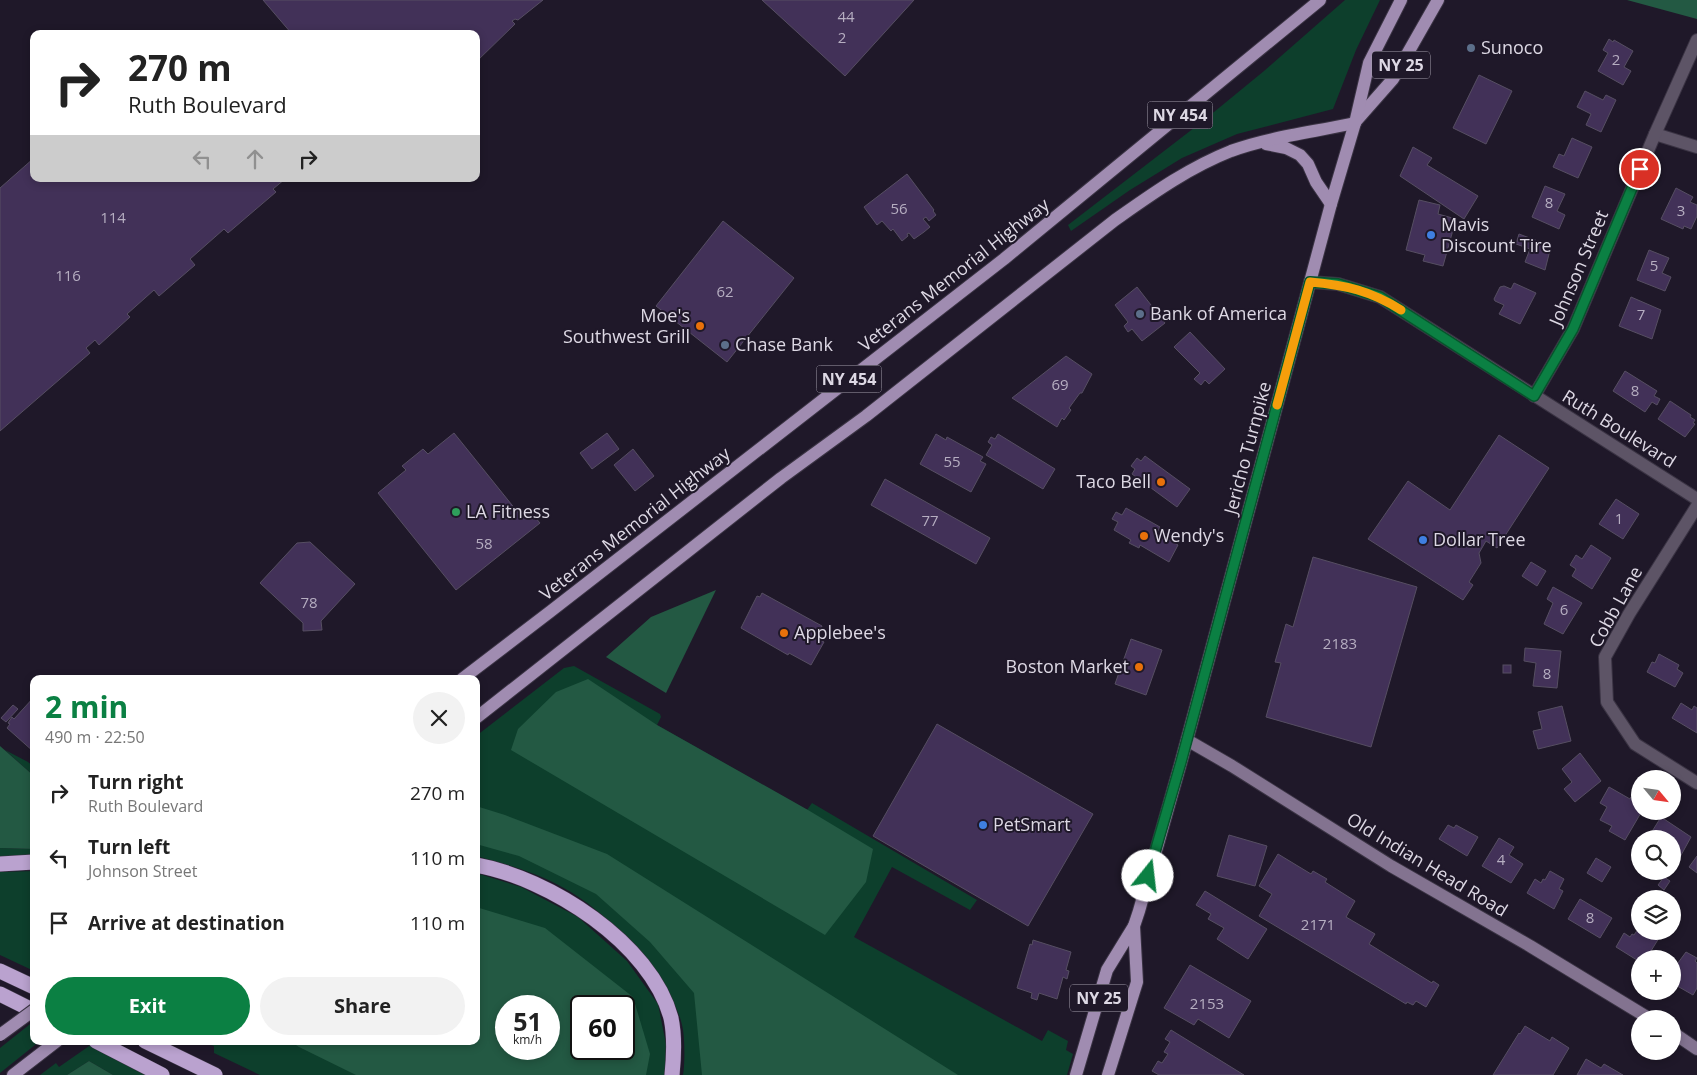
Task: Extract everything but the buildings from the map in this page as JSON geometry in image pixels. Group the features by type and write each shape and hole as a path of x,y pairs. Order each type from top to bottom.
{"highway":[{"path":"0,864 30,862"},
{"path":"480,866 510,874 549,890 570,902 605,928 636,956 656,985 670,1018 674,1048 672,1075"},
{"path":"0,971 30,985"},
{"path":"0,994 30,1008"},
{"path":"104,1045 162,1075"},
{"path":"153,1045 215,1075"}],"main road":[{"name":"Veterans Memorial Highway","path":"467,675 1012,253 1320,0"},
{"name":"Jericho Turnpike","path":"1076,1075 1107,970 1134,926 1187,740 1331,204 1355,123 1369,63 1401,0"},
{"name":"Jericho Turnpike","path":"1355,123 1393,79 1438,0"},
{"name":"NY 454","path":"480,715 774,484 866,416 1115,220 1174,180 1202,164 1232,151 1260,143 1355,123"},
{"path":"1260,143 1286,148 1300,155 1308,164 1316,182 1331,204"},
{"name":"Jericho Turnpike","path":"1108,1075 1137,982 1134,926"},
{"path":"0,1035 30,1013"},
{"path":"13,1075 52,1045"}],"street":[{"name":"Johnson Street","path":"1534,396 1573,329 1655,134 1697,40"},
{"path":"1655,134 1697,147"},
{"name":"Ruth Boulevard","path":"1310,282 1338,284 1380,297 1697,499"},
{"name":"Cobb Lane","path":"1697,506 1629,614 1605,657 1607,702 1635,744 1697,783"},
{"name":"Old Indian Head Road","path":"1187,740 1232,766 1391,866 1530,946 1635,1010"},
{"path":"1681,1037 1697,1047"}],"green space":[{"path":"1345,0 1380,0 1356,50 1333,109 1237,134 1182,158 1130,190 1071,231 1068,225 1203,121 1264,71"},
{"path":"1627,0 1697,0 1697,19"},
{"path":"716,590 666,693 606,657 651,617"},
{"path":"574,666 660,714 661,717 657,725 807,810 812,803 977,900 970,910 892,867 854,937 1042,1041 1048,1030 1068,1041 1066,1050 1073,1054 1067,1075 683,1075 684,1036 675,1006 665,986 634,946 598,911 562,887 531,873 480,857 480,733 564,668"},
{"path":"588,679 657,725 873,849 866,882 825,935 511,750 518,729 556,692"},
{"path":"0,746 30,772 30,849 0,848"},
{"path":"5,750 30,764 30,772"},
{"path":"480,807 607,854 958,1075 702,1075 694,993 650,942 596,894 519,856 480,845"},
{"path":"0,848 30,849 30,856 0,857"},
{"path":"30,871 30,969 0,955 0,872"},
{"path":"480,874 521,887 578,917 627,961 658,1004 666,1044 665,1075 260,1075 214,1053 214,1046 211,1045 480,1045"},
{"path":"480,908 545,928 630,995 570,995 570,1060 635,1060 635,1004 650,1054 646,1075 356,1075 296,1045 480,1045"},
{"path":"30,1024 30,1045 35,1045 0,1073 0,1048"},
{"path":"91,1045 94,1045 153,1075 113,1075 89,1061 67,1075 40,1075 56,1063 59,1067"},
{"path":"89,1061 113,1075 67,1075"}],"slow traffic":[{"path":"1277,405 1310,282 1338,284 1380,297 1401,310"}],"place":[{"name":"Sunoco","path":"1471,48"},
{"name":"Mavis Discount Tire","path":"1431,235"},
{"name":"Bank of America","path":"1140,314"},
{"name":"Moe's Southwest Grill","path":"700,326"},
{"name":"Chase Bank","path":"725,345"},
{"name":"Taco Bell","path":"1161,482"},
{"name":"LA Fitness","path":"456,512"},
{"name":"Wendy's","path":"1144,536"},
{"name":"Dollar Tree","path":"1423,540"},
{"name":"Applebee's","path":"784,633"},
{"name":"Boston Market","path":"1139,667"},
{"name":"PetSmart","path":"983,825"}],"route":[{"path":"1148,876 1181,762 1310,282 1338,284 1380,297 1534,396 1573,329 1640,169"}]}
